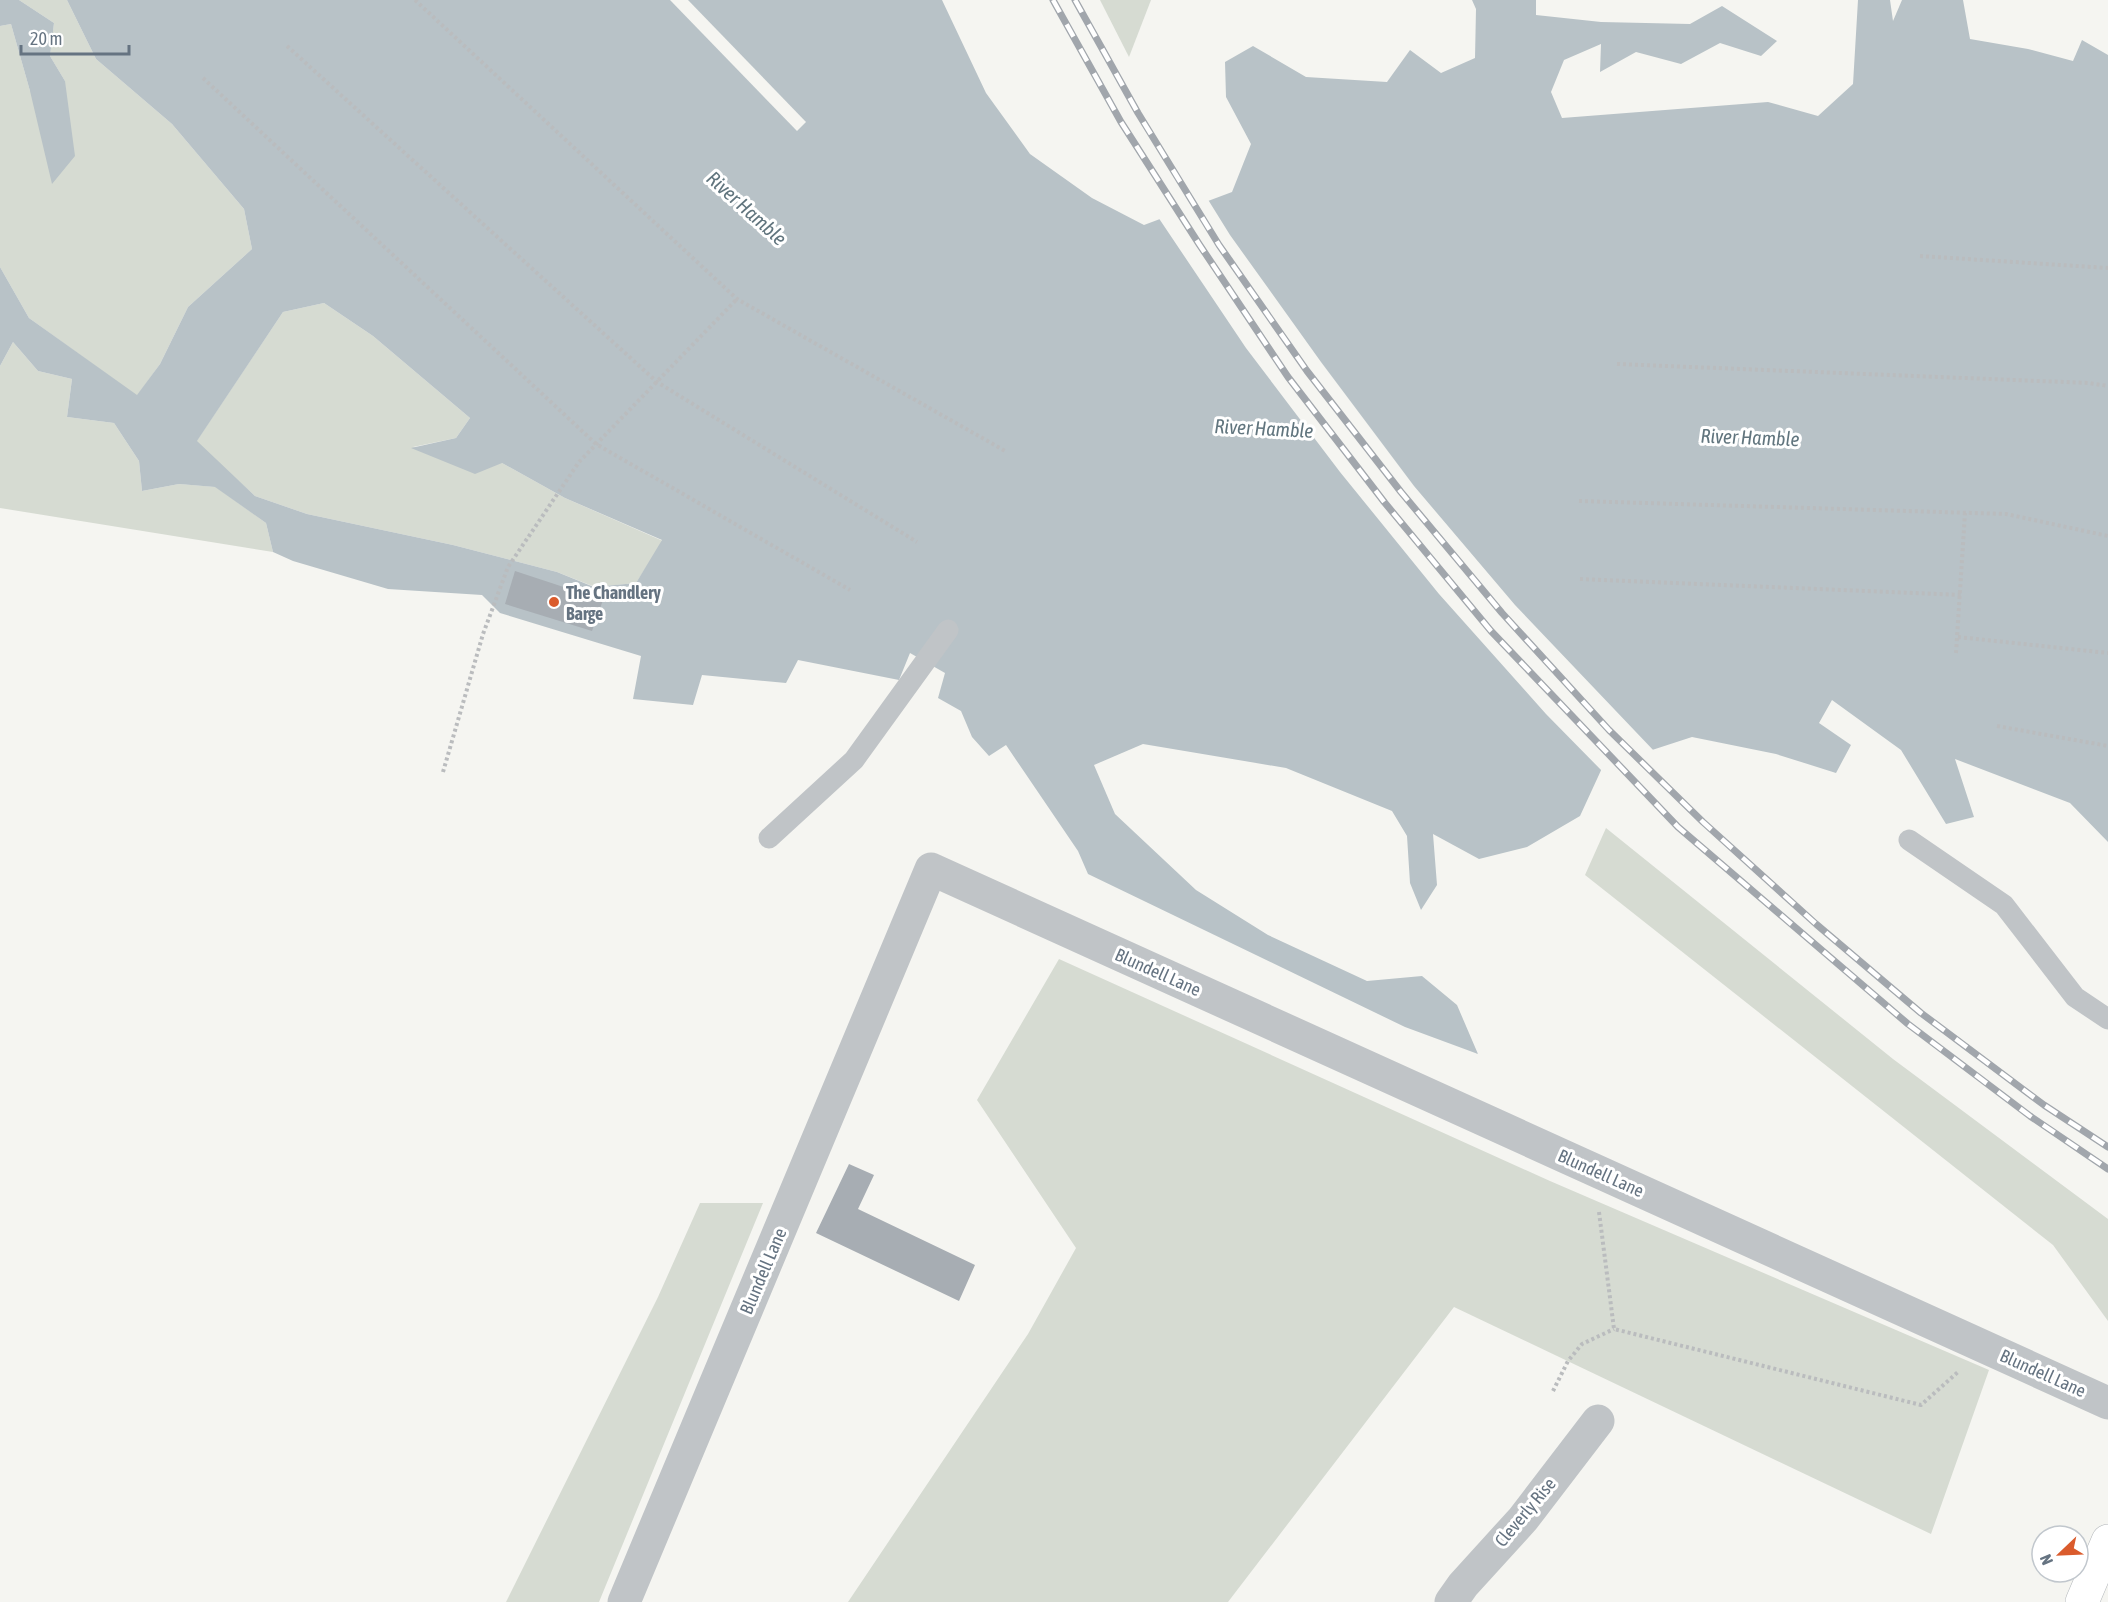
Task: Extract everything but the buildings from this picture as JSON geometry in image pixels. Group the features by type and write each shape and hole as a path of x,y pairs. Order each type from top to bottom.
{"main road":[{"path":"2082,1602 2108,1541"}],"street":[{"name":"Blundell Lane","path":"624,1602 931,869 2108,1403"},
{"name":"Cleverly Rise","path":"1451,1602 1463,1585 1523,1519 1598,1421"}],"lane":[{"path":"769,838 854,760 948,630"},
{"path":"1909,840 2004,905 2075,997 2108,1019"}],"path":[{"path":"415,0 737,299 1007,452"},
{"path":"288,46 657,382 917,542"},
{"path":"203,78 596,444 850,590"},
{"path":"1920,256 2108,268"},
{"path":"443,772 483,634 508,567 579,462 737,299"},
{"path":"1617,364 2090,383 2108,386"},
{"path":"1579,501 2006,514 2108,536"},
{"path":"1956,653 1965,513"},
{"path":"1580,579 1960,595"},
{"path":"1958,637 2108,653"},
{"path":"1997,726 2108,746"},
{"path":"1593,1169 1614,1329"},
{"path":"1553,1391 1568,1361 1582,1344 1614,1329 1921,1405 1984,1347"}],"shaded area":[{"path":"19,0 67,0 96,59 172,124 244,209 252,249 188,307 160,364 137,396 29,318 0,267 0,26 11,24 30,91 65,81 50,56 54,23"},
{"path":"1100,0 1151,0 1129,57"},
{"path":"324,303 373,336 470,418 456,438 413,447 502,463 565,498 663,541 636,583 595,587 557,572 453,545 307,514 255,496 196,442 283,312"},
{"path":"13,342 38,371 72,379 67,417 114,423 139,461 142,491 179,484 216,487 266,523 273,552 0,508 0,366"},
{"path":"1606,828 1893,1059 2108,1219 2108,1321 2053,1245 1585,875"},
{"path":"1059,959 1550,1181 1989,1370 1931,1534 1454,1307 1228,1602 848,1602 1028,1334 1076,1248 977,1100"},
{"path":"700,1203 763,1203 599,1602 506,1602 658,1297"}],"water":[{"path":"0,0 19,0 54,23 50,56 65,81 75,156 52,184 11,24 0,26"},
{"name":"River Hamble","path":"67,0 942,0 986,93 1030,154 1092,198 1144,225 1232,192 1251,144 1226,97 1225,62 1253,46 1306,77 1387,82 1410,50 1441,73 1475,58 1476,9 1472,0 1536,0 1536,15 1601,22 1690,24 1722,6 1777,41 1761,56 1720,43 1681,64 1636,52 1600,72 1601,44 1564,60 1551,92 1562,118 1768,102 1818,116 1853,84 1858,0 1890,0 1893,21 1902,0 1963,0 1970,39 2028,49 2073,61 2082,40 2108,55 2108,842 2070,803 1955,759 1974,817 1946,824 1901,750 1832,700 1819,723 1851,745 1836,773 1776,754 1692,737 1603,766 1580,816 1527,847 1479,859 1433,834 1437,885 1421,910 1410,883 1407,836 1392,811 1286,768 1143,744 1094,765 1115,814 1196,890 1268,935 1367,981 1422,976 1457,1005 1478,1054 1405,1027 1088,874 1078,851 1006,745 989,756 972,737 961,711 938,698 945,673 910,653 899,680 798,660 786,683 702,675 693,705 633,699 641,656 500,613 482,595 388,589 293,561 273,552 266,523 215,487 179,484 142,491 139,461 114,423 67,417 72,379 38,371 13,342 0,366 0,267 29,318 137,395 160,364 188,307 252,249 244,209 172,124 96,59","holes":["324,303 373,336 470,418 456,438 411,448 475,474 502,463 565,498 662,540 636,583 594,587 557,572 453,545 307,514 255,496 197,441 283,312"]}],"pier":[{"path":"670,0 688,0 806,122 797,131"},
{"path":"1207,198 1230,235 1321,362 1414,486 1515,605 1655,752 1605,768 1603,772 1546,714 1439,594 1340,472 1246,348 1158,217"}],"railway":[{"path":"1053,0 1121,122 1288,377 1385,503 1491,631 1678,827 1908,1024 2030,1116 2108,1169"},
{"path":"1075,0 1138,113 1219,245 1307,371 1401,492 1502,613 1609,730 1703,822 1816,924 1921,1013 2044,1105 2108,1147"}],"place":[{"name":"The Chandlery Barge","path":"554,602"}]}
